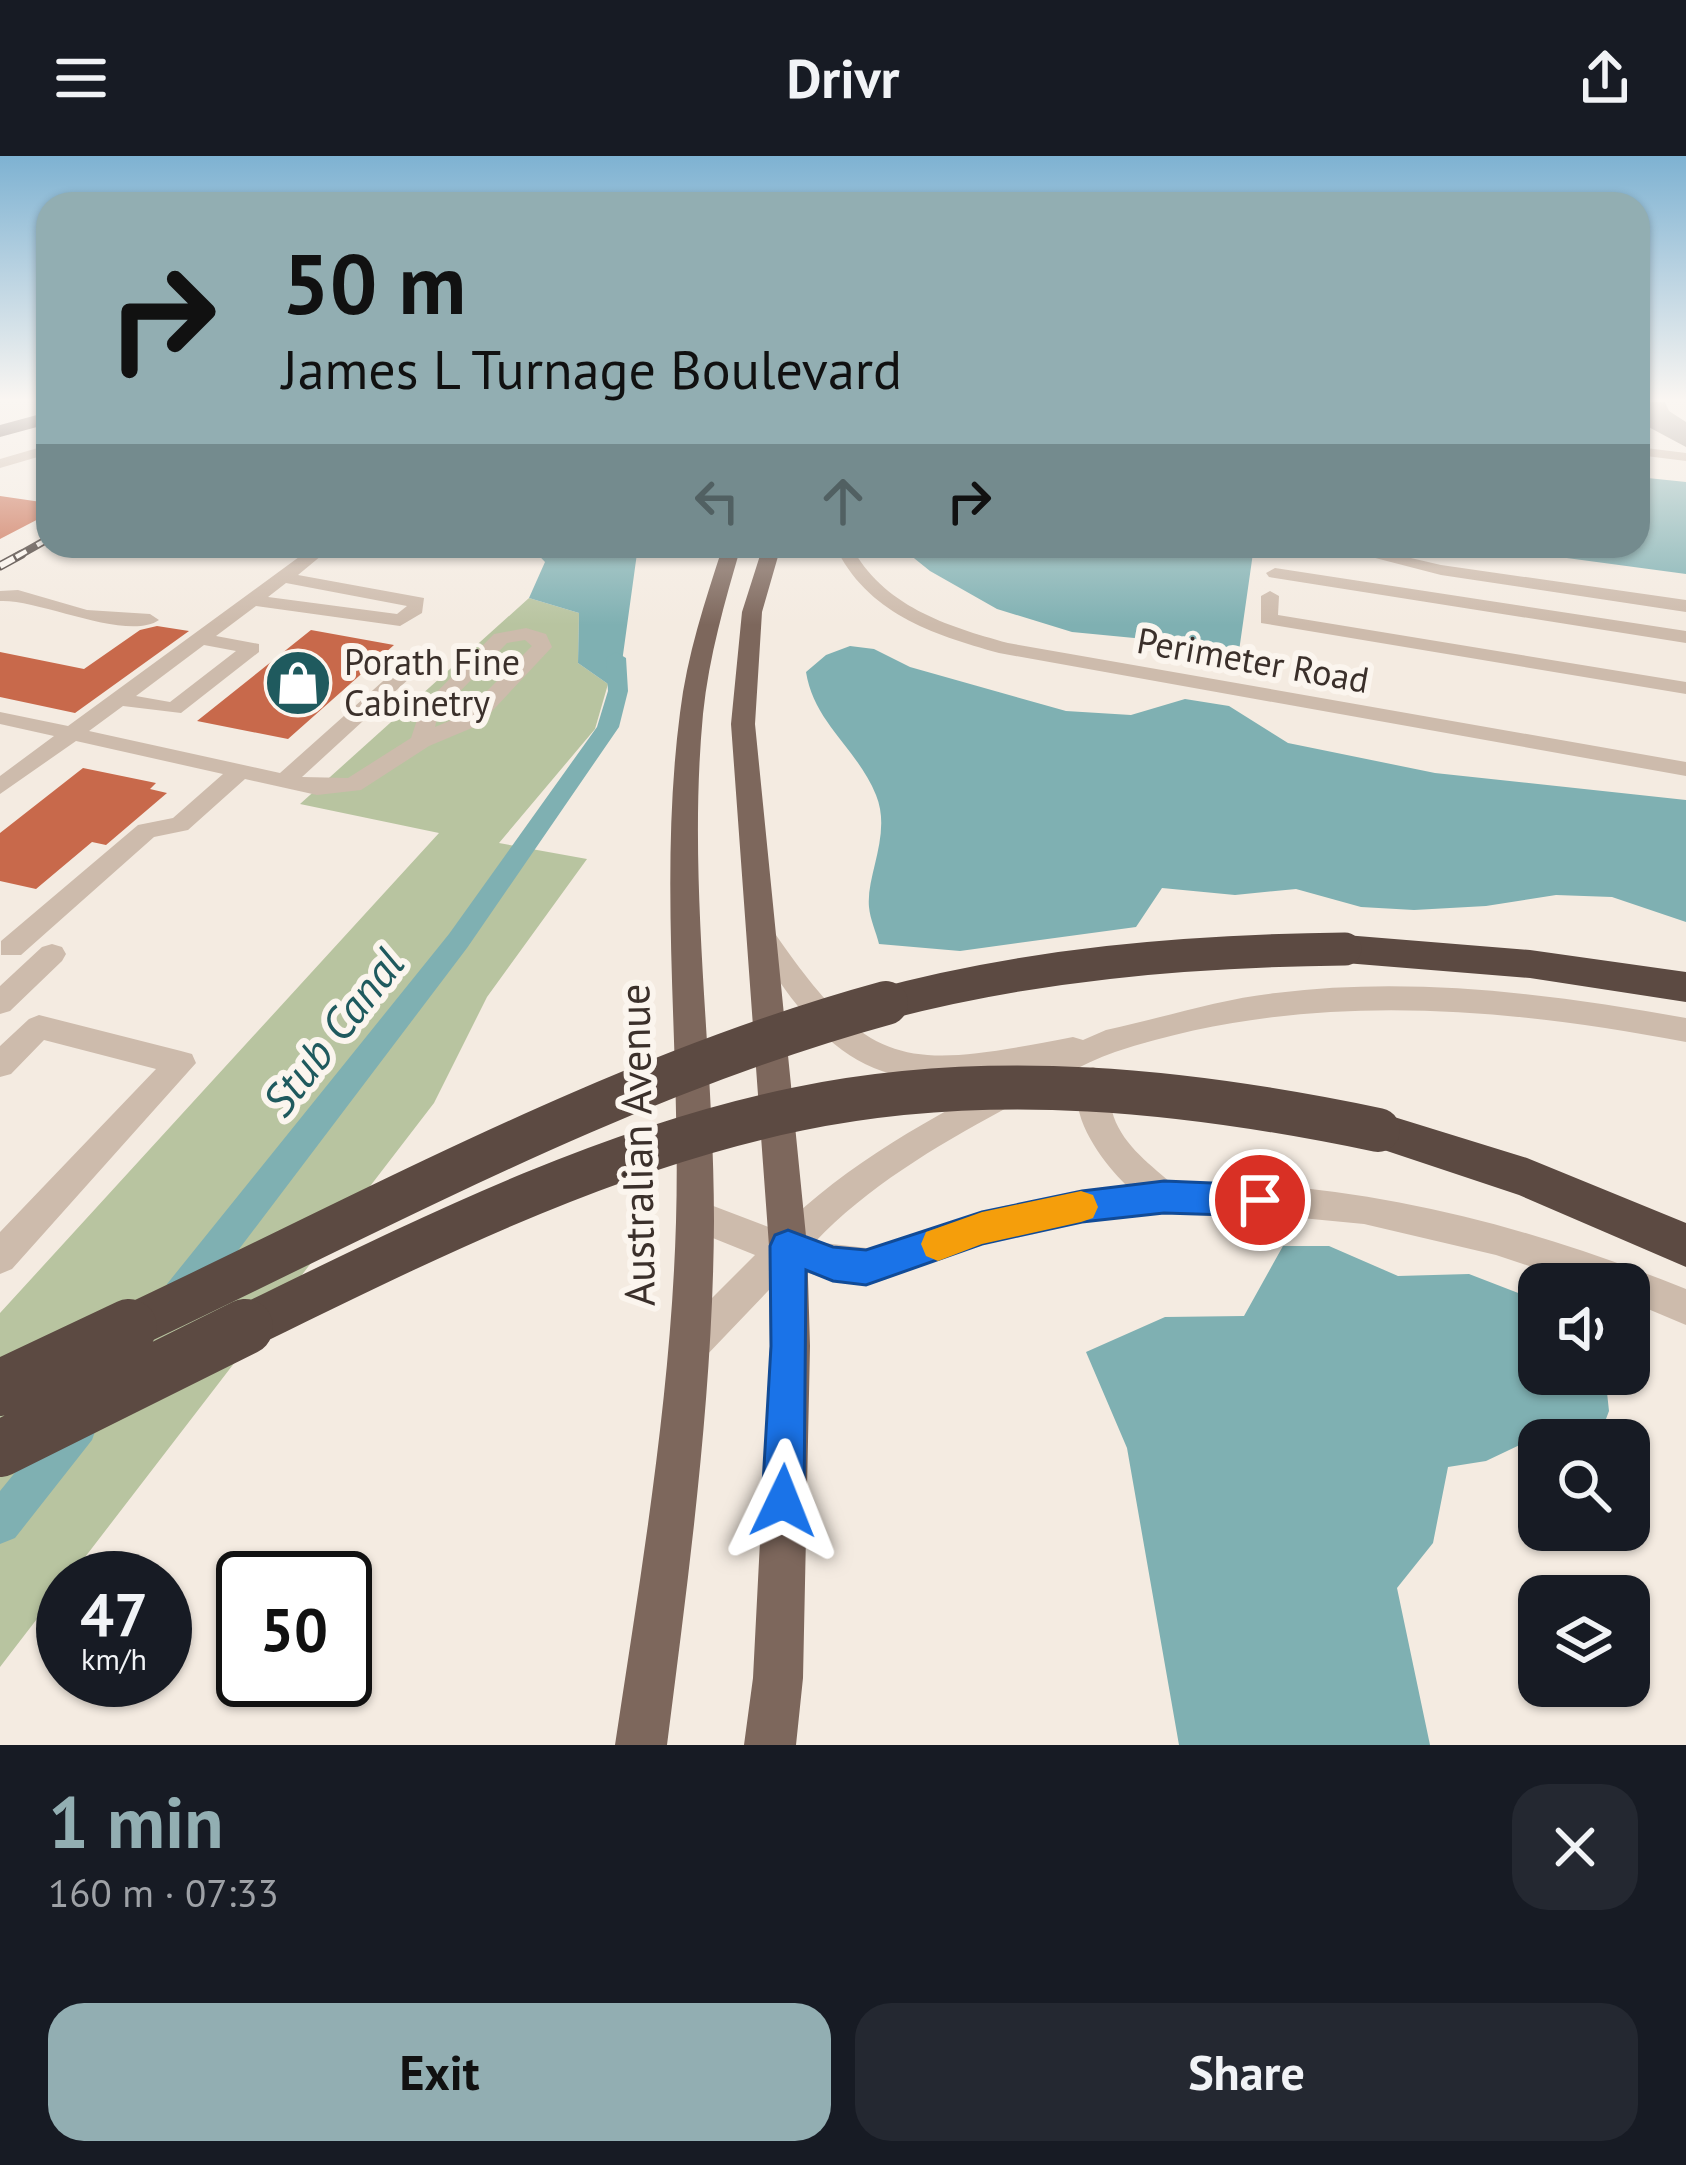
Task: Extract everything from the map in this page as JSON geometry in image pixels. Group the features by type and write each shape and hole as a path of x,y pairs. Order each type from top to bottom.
{"highway":[{"path":"0,1388 539,1132 732,1052 912,996 1087,962 1195,952 1345,949 1530,964 1686,988"},
{"path":"0,1449 319,1291 546,1189 684,1140 797,1109 944,1088 1101,1088 1260,1105 1378,1130 1527,1178 1686,1244"}],"main road":[{"name":"Australian Avenue","path":"641,1745 691,1346 695,1215 685,823 701,653 729,558"},
{"path":"768,558 752,612 743,683 759,932 788,1246 790,1346 778,1678 770,1745"}],"street":[{"path":"0,788 309,558"},
{"name":"Perimeter Road","path":"849,558 857,573 898,606 938,628 1006,650 1686,769"},
{"path":"1382,558 1686,606"},
{"path":"1276,573 1686,637"},
{"path":"252,600 400,620 413,613 418,602 282,578"},
{"path":"0,596 18,595 86,615 151,620"},
{"path":"1270,596 1268,619 1686,688"},
{"path":"0,718 317,788 353,785 421,740 471,720 542,647 539,638 518,634 501,638 428,712 421,740"},
{"path":"119,699 174,709 252,648 200,639"},
{"path":"284,781 417,661"},
{"path":"5,946 146,831 179,824 241,771"},
{"path":"759,932 801,999 851,1043 891,1066 933,1073 981,1069 1274,1004 1410,996 1571,1009 1686,1030"},
{"path":"0,1003 52,955 5,946"},
{"path":"0,1065 39,1027 181,1063 0,1257"},
{"path":"1106,1042 1093,1076 1092,1111 1118,1159 1164,1197"},
{"path":"691,1346 817,1216 936,1130 1106,1042"},
{"path":"695,1215 833,1264 866,1268 982,1228 1082,1206 1164,1197 1308,1202 1419,1217 1606,1273 1686,1307"}],"green space":[{"path":"529,598 579,613 578,663 608,684 595,729 499,843 587,859 487,997 434,1103 90,1551 36,1551 36,1620 0,1667 0,1313 439,833 300,804"}],"water":[{"path":"1650,478 1686,482 1686,574 1567,558 1650,558"},
{"path":"541,558 636,558 618,691 578,663 579,613 529,598 545,562"},
{"path":"914,558 1252,558 1237,665 1186,657 1155,640 1072,632 997,609"},
{"path":"850,646 874,649 910,667 1066,711 1131,715 1185,699 1229,706 1288,743 1435,773 1686,800 1686,922 1612,897 1556,895 1414,910 1361,907 1296,889 1235,895 1162,888 1136,927 960,951 879,944 869,895 880,839 876,795 818,706 806,672 826,655"},
{"path":"1283,1246 1329,1246 1398,1276 1469,1274 1518,1293 1518,1395 1607,1395 1606,1419 1518,1419 1518,1446 1486,1461 1448,1467 1433,1543 1397,1588 1430,1745 1179,1745 1127,1448 1086,1352 1165,1317 1244,1316"}],"building":[{"path":"0,496 36,501 36,520 0,539"},
{"path":"157,626 189,631 75,713 0,697 0,652 84,669 140,630"},
{"name":"Porath Fine Cabinetry","path":"311,630 394,645 288,739 197,721"},
{"path":"83,768 156,783 150,789 167,793 106,845 92,842 36,889 0,881 0,833"}],"waterway":[{"name":"Stub Canal","path":"180,1297 458,941 608,727 618,691 616,658"},
{"name":"Stub Canal","path":"0,1523 78,1426"}],"railway":[{"path":"16,557 36,546"},
{"path":"0,566 22,554"}],"slow traffic":[{"path":"938,1244 982,1228 1081,1207"}],"place":[{"name":"Porath Fine Cabinetry","path":"298,683"}],"route":[{"path":"783,1501 790,1346 788,1246 833,1264 866,1268 982,1228 1082,1206 1164,1197 1260,1200"}]}
